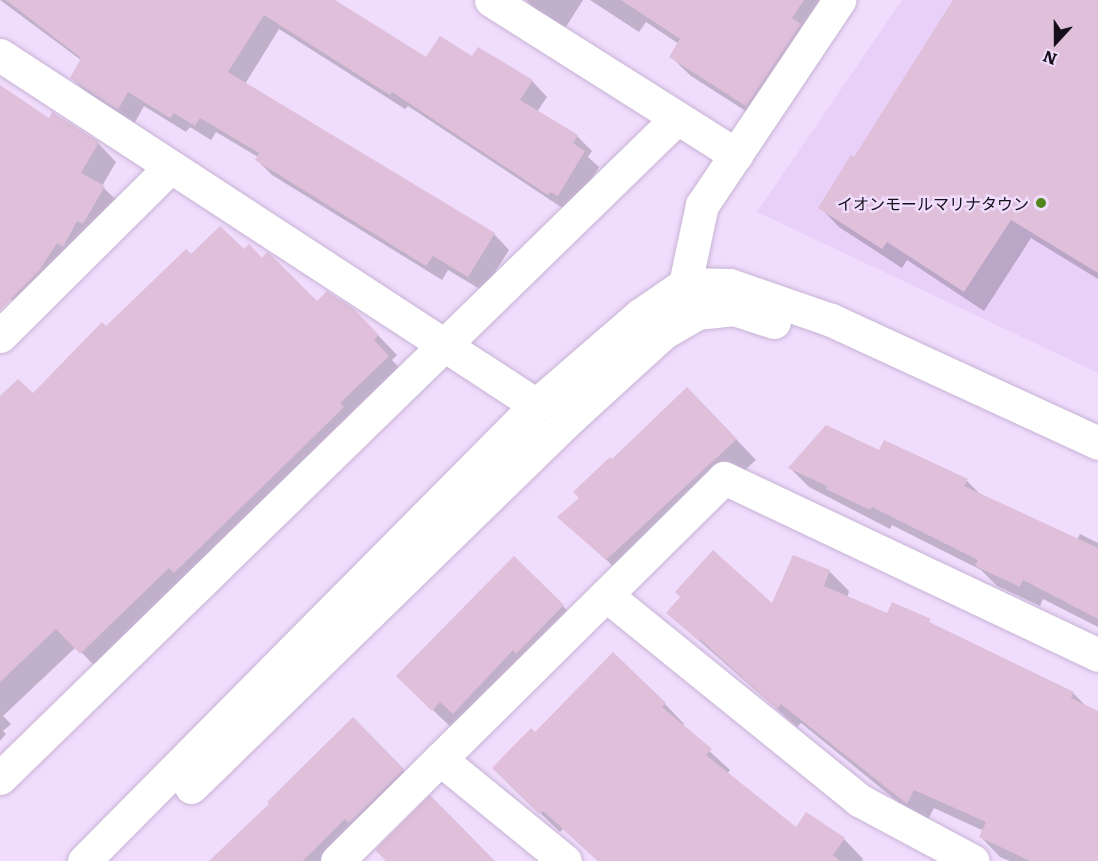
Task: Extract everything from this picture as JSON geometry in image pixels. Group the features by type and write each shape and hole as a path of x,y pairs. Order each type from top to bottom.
{"street":[{"path":"491,0 736,154"},
{"path":"685,284 702,206 839,0"},
{"path":"0,55 536,405"},
{"path":"0,778 678,117"},
{"path":"0,336 170,166"},
{"path":"84,861 536,405 640,315 685,284 730,285 831,320 1098,443"},
{"path":"115,861 570,418 663,333 697,313 735,309 779,323 873,363 1098,468"},
{"path":"337,861 724,478 1098,656"},
{"path":"606,595 859,800 973,861"},
{"path":"440,759 565,861"}],"shaded area":[{"path":"902,0 1098,0 1098,373 757,212"}],"building":[{"path":"6,0 335,0 426,57 440,36 472,56 478,47 533,80 520,100 578,135 573,143 585,151 558,196 550,192 548,195 392,92 390,95 264,15 228,72 495,233 468,277 433,256 426,266 255,160 259,153 200,118 195,126 174,113 170,118 128,92 118,110 70,78 81,58"},
{"path":"621,0 804,0 792,18 801,24 746,106 669,57 680,39"},
{"name":"イオンモールマリナタウン","path":"953,0 1098,0 1098,273 1011,220 964,292 887,242 882,249 818,208 851,155 854,157"},
{"path":"0,85 49,118 52,112 99,142 81,173 105,186 83,224 77,221 63,247 57,243 39,271 0,310"},
{"path":"220,226 244,249 249,244 262,258 267,252 270,254 317,301 327,291 354,309 379,335 374,340 389,356 340,403 344,407 174,573 169,568 80,654 56,629 0,682 0,396 18,379 33,393 102,322 106,326 186,249 191,254"},
{"path":"687,387 737,439 606,560 557,517 579,498 573,492 610,457 612,459"},
{"path":"826,425 879,450 884,440 968,479 964,486 1098,548 1098,619 1023,580 1020,587 975,566 978,560 872,507 870,510 826,489 827,486 788,468"},
{"path":"713,550 772,603 793,555 830,570 824,586 887,613 892,602 931,619 929,622 1074,692 1071,698 1098,711 1098,861 1030,861 979,837 986,822 914,790 907,804 781,704 777,709 701,640 699,641 666,613 680,597 675,592"},
{"path":"514,556 564,605 516,654 513,650 453,714 440,702 432,711 396,676"},
{"path":"613,652 666,703 662,707 712,749 706,755 796,827 806,812 845,838 833,855 840,861 598,861 543,811 539,814 492,768 531,728 535,732"},
{"path":"353,717 404,769 349,823 345,819 303,861 209,861 269,804 267,802"},
{"path":"430,795 495,861 386,861 375,850"}],"place":[{"name":"イオンモールマリナタウン","path":"1041,203"}]}
